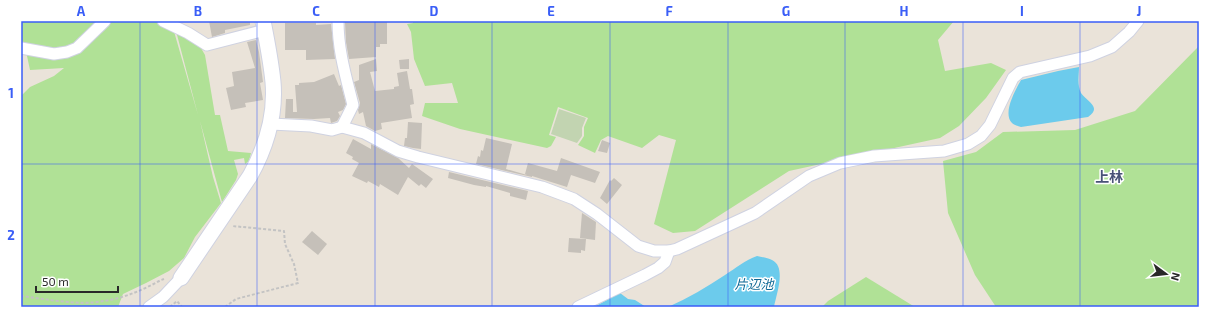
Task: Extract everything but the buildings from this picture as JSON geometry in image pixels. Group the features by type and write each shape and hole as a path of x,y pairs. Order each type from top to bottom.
{"street":[{"path":"21,48 54,54 67,52 77,48 105,21"},
{"path":"149,307 163,298 181,278 260,160 271,124 274,100 273,82 264,26 208,45 163,21"},
{"path":"338,21 338,38 341,58 353,105 342,127"},
{"path":"271,124 311,126 332,130 342,127 364,133 398,151 542,187 574,199 597,214 638,246 654,251 669,251 677,249 755,213 809,176 840,163 874,156 944,151 968,144 980,136 990,125 1013,78 1020,72 1090,56 1112,47 1129,32 1138,21"},
{"path":"578,307 645,276 658,268 665,262 669,251"}],"path":[{"path":"225,307 236,299 298,283 294,264 285,244 284,231 228,225"},
{"path":"21,296 80,303 103,302 141,291 161,280 181,278"},
{"path":"170,307 177,301 182,307"}],"green space":[{"path":"21,21 171,21 198,115 176,31 198,43 205,55 215,115 220,115 228,151 251,153 249,161 245,164 244,158 234,160 238,174 236,180 222,202 200,121 213,177 221,203 195,237 184,258 169,271 123,294 118,307 21,307 21,96 30,87 54,76 64,68 30,70 27,56 30,45 21,45"},
{"path":"413,21 954,21 938,40 945,71 991,63 1006,70 986,98 959,126 940,138 789,171 695,231 673,233 654,224 676,140 659,135 642,148 608,136 601,140 595,153 578,145 584,136 584,127 588,118 558,107 549,135 556,137 551,146 547,148 460,129 422,116 425,103 458,103 452,83 425,86 414,59 411,32 407,24 413,23"},
{"path":"1199,46 1199,307 996,307 975,275 948,213 943,161 976,152 1003,132 1075,130 1135,111"},
{"path":"559,109 586,118 582,128 582,136 577,143 551,134"},
{"path":"866,277 915,307 822,307 828,301"}],"water":[{"path":"1079,67 1079,83 1081,93 1094,107 1094,110 1088,117 1021,127 1012,123 1009,119 1009,107 1013,95 1021,80"},
{"name":"片辺池","path":"757,256 772,260 779,269 780,275 774,307 668,307 697,292"},
{"path":"620,293 628,299 635,300 646,307 594,307"}],"district":[{"name":"上林","path":"1109,176"}]}
